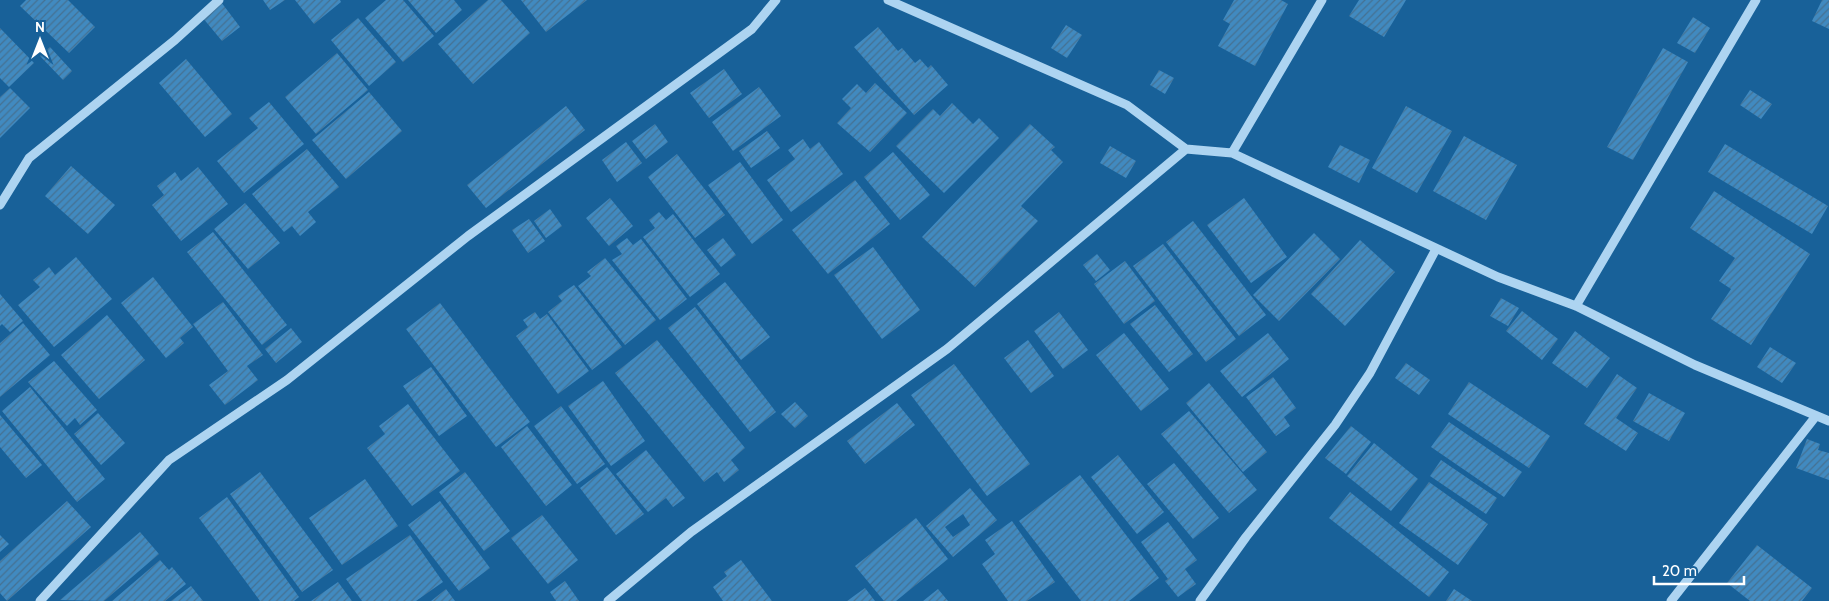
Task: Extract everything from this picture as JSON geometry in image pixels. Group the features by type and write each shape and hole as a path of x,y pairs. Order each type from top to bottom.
{"street":[{"path":"0,205 29,158 174,40 219,0"},
{"path":"40,601 169,460 288,380 468,236 752,29 776,0"},
{"path":"888,0 1127,105 1186,149 1232,153 1498,277 1576,306 1695,364 1829,421"},
{"path":"1232,153 1322,0"},
{"path":"1576,306 1756,0"},
{"path":"608,601 691,532 947,349 1186,149"},
{"path":"1200,601 1246,538 1335,424 1370,373 1436,249"},
{"path":"1671,601 1816,416"}],"building":[{"path":"26,0 68,0 95,27 69,53 20,6"},
{"path":"263,0 285,0 270,10"},
{"path":"295,0 340,0 341,2 314,24"},
{"path":"386,0 403,0 434,36 403,62 365,18"},
{"path":"408,0 454,0 462,10 436,33"},
{"path":"488,0 501,0 530,33 473,84 438,44"},
{"path":"521,0 587,0 546,32"},
{"path":"1234,0 1281,0 1288,4 1255,66 1218,46 1230,24 1223,20"},
{"path":"1359,0 1406,0 1384,37 1349,16"},
{"path":"1822,0 1829,0 1829,29 1812,21"},
{"path":"221,2 240,27 222,41 202,17"},
{"path":"1693,17 1710,28 1695,53 1677,43"},
{"path":"358,18 396,62 369,86 331,40"},
{"path":"1066,25 1082,35 1067,58 1051,48"},
{"path":"878,27 898,51 902,48 915,63 920,59 928,68 931,65 948,85 914,115 854,47"},
{"path":"0,28 34,63 9,87 0,78"},
{"path":"50,47 72,71 63,80 40,56"},
{"path":"1663,48 1688,62 1633,160 1607,147"},
{"path":"337,53 368,90 316,134 285,97"},
{"path":"186,59 232,114 205,137 159,83"},
{"path":"724,69 742,94 709,118 690,93"},
{"path":"1159,70 1174,78 1165,94 1150,85"},
{"path":"875,83 907,113 870,152 837,123 851,108 842,99 857,84 866,93"},
{"path":"759,87 781,116 733,151 712,122"},
{"path":"10,88 30,108 0,138 0,97"},
{"path":"1750,90 1772,104 1761,119 1740,105"},
{"path":"369,92 402,131 346,179 312,140"},
{"path":"269,102 304,144 244,193 217,161 258,128 249,118"},
{"path":"952,103 973,124 979,118 999,138 944,193 896,146 933,109 940,116"},
{"path":"566,106 585,130 486,208 467,185"},
{"path":"1406,106 1452,131 1417,193 1372,168"},
{"path":"655,124 668,142 646,159 632,141"},
{"path":"1030,124 1055,147 1051,150 1063,162 1021,206 1038,221 975,287 922,237"},
{"path":"767,131 780,148 751,168 739,151"},
{"path":"1464,136 1517,165 1486,220 1433,191"},
{"path":"803,139 810,149 819,142 843,174 791,212 767,180 795,159 788,150"},
{"path":"626,142 642,163 617,182 602,160"},
{"path":"1725,144 1828,206 1812,234 1708,172"},
{"path":"1340,145 1370,160 1359,183 1328,167"},
{"path":"1110,146 1136,161 1126,178 1100,163"},
{"path":"307,149 339,187 308,212 316,222 300,236 292,226 284,232 252,194"},
{"path":"893,152 930,195 900,220 864,177"},
{"path":"677,154 725,215 695,238 648,177"},
{"path":"740,162 783,220 752,244 708,185"},
{"path":"71,166 115,205 88,234 45,196"},
{"path":"198,167 228,204 181,241 152,205 164,195 157,186 175,172 181,181"},
{"path":"855,180 890,224 828,274 792,230"},
{"path":"1714,191 1810,254 1751,345 1711,319 1731,289 1719,281 1735,258 1690,228"},
{"path":"610,198 633,226 609,246 586,218"},
{"path":"1244,198 1287,257 1251,283 1207,225"},
{"path":"245,203 280,243 248,269 214,229"},
{"path":"550,209 562,226 546,238 534,221"},
{"path":"659,212 666,220 673,214 720,274 690,297 643,237 655,228 649,220"},
{"path":"529,219 545,241 528,253 512,230"},
{"path":"1193,221 1266,315 1239,336 1166,242"},
{"path":"213,232 287,325 262,345 187,252"},
{"path":"1314,233 1340,259 1279,321 1253,295"},
{"path":"627,238 633,245 641,239 687,299 660,320 612,260 622,254 616,246"},
{"path":"723,238 736,255 721,267 707,250"},
{"path":"1360,240 1395,272 1345,326 1311,294"},
{"path":"1163,244 1236,339 1206,362 1133,266"},
{"path":"873,247 920,310 882,339 834,275"},
{"path":"1097,254 1110,270 1096,281 1083,265"},
{"path":"76,257 112,299 54,347 18,305 40,287 33,280 49,267 55,275"},
{"path":"605,258 656,320 625,345 578,286 591,276 587,272"},
{"path":"1125,261 1155,301 1124,324 1094,284"},
{"path":"153,277 193,327 180,338 184,343 166,358 121,303"},
{"path":"725,282 770,337 741,360 697,304"},
{"path":"574,285 622,347 592,370 548,312 562,301 558,296"},
{"path":"0,294 23,321 10,332 2,324 0,326"},
{"path":"1501,298 1519,308 1508,326 1490,316"},
{"path":"223,302 263,355 247,366 258,380 225,405 209,385 228,371 193,324"},
{"path":"440,303 530,422 496,447 406,329"},
{"path":"1155,305 1193,354 1169,372 1130,324"},
{"path":"695,307 776,412 750,432 668,328"},
{"path":"1522,311 1558,339 1542,360 1506,331"},
{"path":"535,312 540,319 547,314 589,371 558,394 516,336 528,327 523,320"},
{"path":"1059,312 1088,350 1063,369 1034,331"},
{"path":"107,315 145,360 99,399 61,355"},
{"path":"23,323 50,355 0,397 0,343"},
{"path":"291,328 302,342 276,363 265,349"},
{"path":"1575,331 1610,358 1587,388 1552,363"},
{"path":"1124,333 1169,389 1141,411 1096,355"},
{"path":"1268,333 1289,359 1242,397 1220,371"},
{"path":"657,340 745,448 731,460 739,470 724,482 717,472 704,482 615,373"},
{"path":"1028,340 1054,376 1031,393 1004,358"},
{"path":"1770,347 1796,363 1782,383 1757,367"},
{"path":"54,361 97,410 80,425 75,418 67,426 28,382"},
{"path":"1406,363 1430,380 1419,395 1395,378"},
{"path":"954,364 1030,464 987,496 911,395"},
{"path":"431,367 467,416 439,436 403,386"},
{"path":"1617,374 1637,388 1616,418 1638,433 1626,451 1584,424"},
{"path":"1273,377 1296,408 1284,417 1290,426 1276,436 1246,397"},
{"path":"603,381 645,441 611,466 568,406"},
{"path":"1469,382 1550,436 1529,468 1448,414"},
{"path":"1209,383 1267,452 1243,472 1186,403"},
{"path":"30,387 105,479 77,502 2,411"},
{"path":"1649,393 1685,413 1669,441 1633,421"},
{"path":"795,402 808,416 795,428 781,414"},
{"path":"897,403 915,425 865,464 847,441"},
{"path":"408,404 460,471 412,506 367,448 385,434 379,426"},
{"path":"561,406 605,464 577,484 534,426"},
{"path":"1189,411 1257,490 1229,513 1161,434"},
{"path":"98,413 125,443 101,465 74,434"},
{"path":"0,415 42,465 26,478 0,447"},
{"path":"1449,422 1522,472 1504,497 1431,447"},
{"path":"527,426 572,485 546,506 501,447"},
{"path":"1351,426 1371,442 1346,474 1325,458"},
{"path":"1807,439 1820,444 1818,450 1829,453 1829,480 1796,468"},
{"path":"1374,443 1418,479 1391,511 1347,476"},
{"path":"646,450 685,498 673,507 666,498 648,512 616,474"},
{"path":"1118,455 1164,512 1137,534 1091,477"},
{"path":"1441,460 1497,498 1486,514 1430,476"},
{"path":"1174,463 1219,518 1193,539 1147,484"},
{"path":"607,467 644,514 616,535 580,488"},
{"path":"260,472 333,570 302,592 230,494"},
{"path":"465,472 510,531 484,551 439,492"},
{"path":"1080,475 1159,578 1129,601 1081,601 1019,521"},
{"path":"365,479 398,526 342,565 309,518"},
{"path":"1429,482 1488,524 1458,565 1399,523"},
{"path":"970,488 997,520 953,557 926,526","holes":["963,514 970,525 953,537 945,527"]},
{"path":"1350,492 1449,572 1429,597 1329,518"},
{"path":"227,497 299,597 294,601 260,601 199,518"},
{"path":"67,501 91,527 7,601 0,593 0,561"},
{"path":"440,501 490,568 459,591 408,525"},
{"path":"542,515 578,560 548,584 511,538"},
{"path":"916,518 948,559 896,601 884,601 855,566"},
{"path":"1012,521 1055,582 1027,601 1008,601 982,564 995,554 985,540"},
{"path":"1168,522 1197,560 1185,569 1196,584 1178,597 1165,581 1168,579 1141,542"},
{"path":"140,532 159,554 104,601 60,600"},
{"path":"0,535 9,544 0,552"},
{"path":"410,535 443,582 416,601 362,601 346,579"},
{"path":"1757,545 1812,588 1802,601 1750,601 1727,583"},
{"path":"160,560 169,570 172,567 186,584 165,601 112,601"},
{"path":"741,560 772,601 723,601 713,587 727,576 724,572"},
{"path":"565,581 579,601 556,601 550,592"},
{"path":"338,582 352,601 311,601"},
{"path":"191,586 203,601 171,601"},
{"path":"865,588 875,601 847,601"},
{"path":"446,589 455,601 431,601"},
{"path":"938,589 948,601 923,601"},
{"path":"1454,589 1472,601 1446,601"}]}
